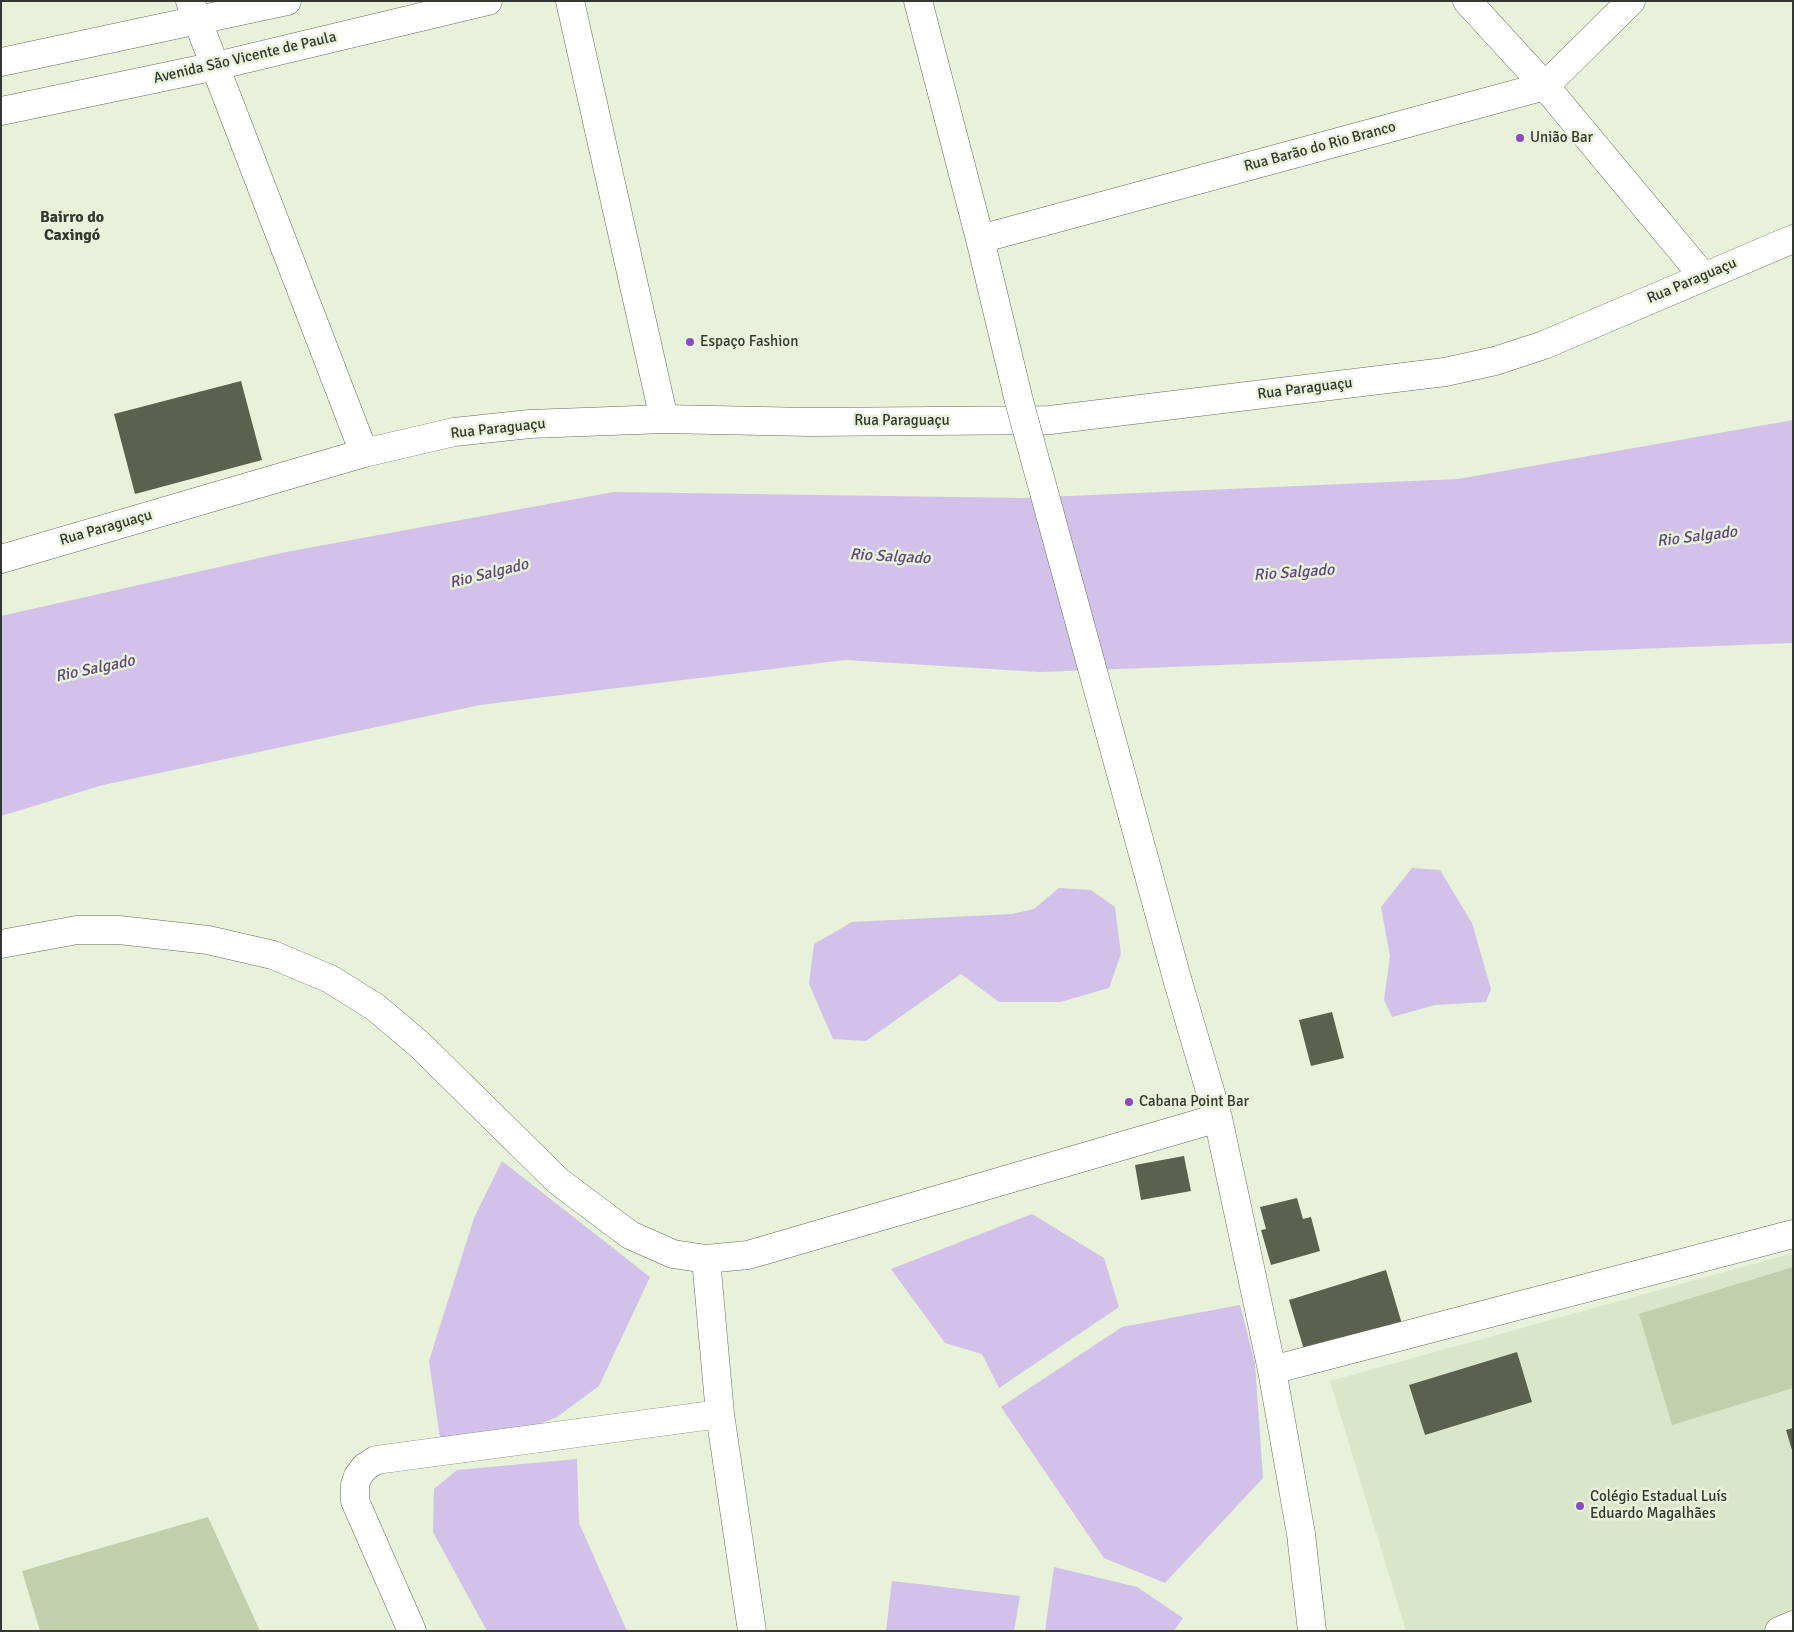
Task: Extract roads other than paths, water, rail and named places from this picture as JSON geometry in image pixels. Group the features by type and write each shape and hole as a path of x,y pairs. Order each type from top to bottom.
{"street":[{"path":"1,62 194,11 287,1"},
{"name":"Avenida São Vicente de Paula","path":"1,112 216,66 488,1"},
{"path":"570,1 664,419"},
{"path":"918,1 980,239 1019,401 1178,982 1218,1118 1272,1370 1301,1534 1312,1631"},
{"path":"1467,1 1545,86 1703,276"},
{"name":"Rua Barão do Rio Branco","path":"980,239 1545,86 1630,1"},
{"path":"194,11 364,453"},
{"name":"Rua Paraguaçu","path":"1,559 364,453 454,432 530,424 664,419 811,422 1050,420 1445,372 1495,361 1544,345 1793,239"},
{"path":"1,944 77,930 119,930 208,940 273,955 330,979 375,1007 420,1045 558,1180 630,1235 673,1254 706,1259 748,1255 1218,1118"},
{"path":"1272,1370 1793,1234"},
{"path":"706,1259 720,1414 752,1631"},
{"path":"412,1631 355,1501 355,1485 358,1476 365,1467 376,1460 720,1414"},
{"path":"1779,1631 1793,1625"}],"water":[{"name":"Rio Salgado","path":"1793,420 1793,643 1040,672 845,660 480,705 103,785 1,816 1,616 286,552 614,492 1023,498 1458,479"},
{"path":"1412,868 1440,870 1472,923 1491,989 1486,1002 1435,1005 1392,1017 1384,1000 1390,956 1381,907"},
{"path":"1059,888 1091,890 1115,907 1121,954 1109,988 1060,1002 999,1002 961,974 866,1041 833,1039 809,984 814,944 852,922 1012,914 1034,909"},
{"path":"502,1161 650,1277 599,1386 557,1417 517,1433 440,1438 429,1361 474,1218"},
{"path":"1032,1214 1104,1258 1119,1307 999,1388 982,1354 945,1343 891,1269"},
{"path":"1240,1305 1255,1363 1263,1478 1165,1583 1104,1558 1001,1407 1122,1327"},
{"path":"577,1459 579,1523 627,1631 487,1631 433,1532 434,1489 457,1470"},
{"path":"1054,1567 1137,1587 1183,1618 1174,1631 1045,1631"},
{"path":"892,1581 1020,1596 1014,1631 886,1631"}],"place":[{"name":"União Bar","path":"1520,138"},
{"name":"Espaço Fashion","path":"690,342"},
{"name":"Cabana Point Bar","path":"1129,1102"},
{"name":"Colégio Estadual Luís Eduardo Magalhães","path":"1580,1506"}],"district":[{"name":"Bairro do Caxingó","path":"72,227"}]}
